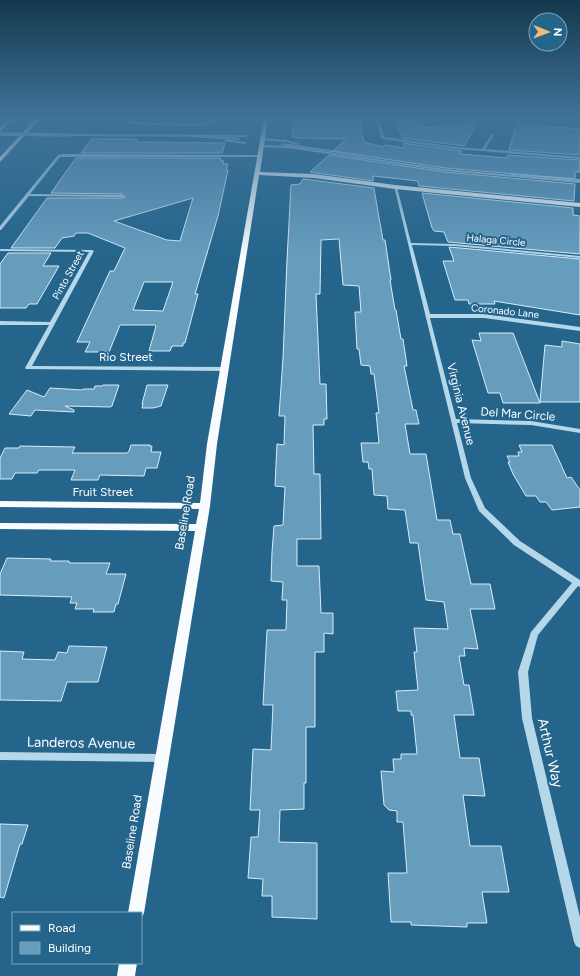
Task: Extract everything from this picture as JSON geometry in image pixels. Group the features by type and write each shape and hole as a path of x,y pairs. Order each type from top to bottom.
{"main road":[{"name":"Baseline Road","path":"136,912 161,758 205,506 212,444 259,164"},
{"path":"257,173 314,176 580,205"},
{"name":"Fruit Street","path":"0,504 205,506"},
{"path":"0,526 201,528"},
{"path":"126,976 128,964"}],"street":[{"path":"0,229 53,164"},
{"path":"401,164 445,170 580,182"},
{"path":"431,164 580,178"},
{"name":"Virginia Avenue","path":"395,186 468,478 482,509 517,543 578,583"},
{"path":"28,195 122,196"},
{"name":"Halaga Circle","path":"410,244 454,245 580,257"},
{"name":"Pinto Street","path":"0,250 92,251 28,368"},
{"name":"Coronado Lane","path":"428,316 484,316 580,329"},
{"path":"0,324 52,324"},
{"name":"Rio Street","path":"28,368 224,369"},
{"name":"Del Mar Circle","path":"454,421 531,423 580,431"},
{"name":"Arthur Way","path":"578,583 534,634 523,672 527,718 580,942"},
{"name":"Landeros Avenue","path":"0,756 161,758"}],"building":[{"path":"72,164 228,164 218,216 195,294 198,294 185,343 183,343 183,346 172,346 170,351 149,351 155,325 120,325 109,352 85,352 90,342 77,342 110,271 114,271 125,248 88,233 76,233 74,236 62,238 55,248 11,248 47,198 125,197 122,194 51,193","holes":["193,198 180,241 167,240 114,221","144,282 173,282 163,311 133,310"]},
{"path":"319,164 387,164 445,172 575,184 574,201 419,186 418,181 373,176 373,181 310,172"},
{"path":"416,164 580,164 580,172 575,172 575,179 445,168"},
{"path":"303,179 374,188 383,240 385,240 395,310 401,339 403,339 407,366 404,366 413,410 416,410 419,424 405,424 410,454 426,454 437,520 450,520 453,534 460,534 471,584 490,584 495,609 470,609 478,649 464,648 465,656 459,656 464,685 469,685 474,715 454,715 460,758 479,758 485,796 463,795 470,846 501,846 509,892 482,892 487,923 467,923 467,927 411,925 411,922 391,922 388,873 407,873 403,822 397,822 397,811 389,810 384,805 381,771 394,772 393,759 401,759 401,754 417,754 413,715 411,715 411,711 398,711 396,691 418,690 414,652 417,652 414,628 448,629 444,602 426,600 418,543 410,543 405,510 388,509 387,496 374,495 372,469 369,469 368,462 363,462 361,443 379,443 376,413 379,413 374,374 371,374 370,366 361,365 359,349 357,349 355,312 361,312 359,286 343,285 339,239 321,240 320,294 316,294 320,384 326,384 327,419 324,419 324,425 313,425 314,474 320,474 321,539 297,539 297,566 319,566 321,613 333,613 333,634 324,633 324,652 315,652 315,727 306,727 306,783 304,783 304,809 280,810 279,842 317,843 317,919 272,917 272,896 262,896 263,879 248,878 251,837 258,837 260,810 250,810 253,749 271,750 273,705 263,705 267,630 286,630 287,600 282,600 283,582 271,581 272,552 274,526 283,525 285,487 275,486 277,444 284,445 285,416 279,416 291,185 300,184"},
{"path":"422,193 573,208 573,215 580,216 580,254 448,242 444,232 434,231 432,228"},
{"path":"449,247 580,259 580,315 494,301 495,304 469,304 468,300 455,300 443,261 454,261"},
{"path":"8,253 51,253 43,266 59,266 37,304 29,304 26,308 0,308 0,264"},
{"path":"479,333 513,333 540,403 503,403 500,393 488,393 472,340 481,341"},
{"path":"562,341 580,344 580,402 540,402 545,345 562,347"},
{"path":"119,385 112,406 110,407 65,406 74,410 74,412 35,410 31,416 9,414 27,390 44,397 50,388 82,390 94,389 95,386"},
{"path":"147,385 168,385 161,406 142,408"},
{"path":"131,445 150,445 149,446 152,446 151,452 161,452 157,468 146,468 144,476 100,475 98,480 71,480 75,470 39,470 37,473 15,473 12,479 0,479 0,458 5,448 19,448 20,446 75,447 72,453 127,453"},
{"path":"519,445 552,445 567,478 571,477 580,490 580,507 552,510 546,502 540,502 536,496 526,496 513,474 507,456 519,456 518,452 522,452"},
{"path":"7,558 51,559 50,561 69,561 69,563 110,563 106,574 126,574 118,604 116,604 114,612 93,612 94,609 75,609 77,603 70,603 72,597 0,595 0,574"},
{"path":"69,646 107,647 98,682 67,682 61,701 0,700 0,651 24,652 22,659 55,660 58,652 67,653"},
{"path":"0,824 28,825 22,844 20,844 4,898 0,897"}],"waterway":[{"path":"511,174 580,180"}]}
